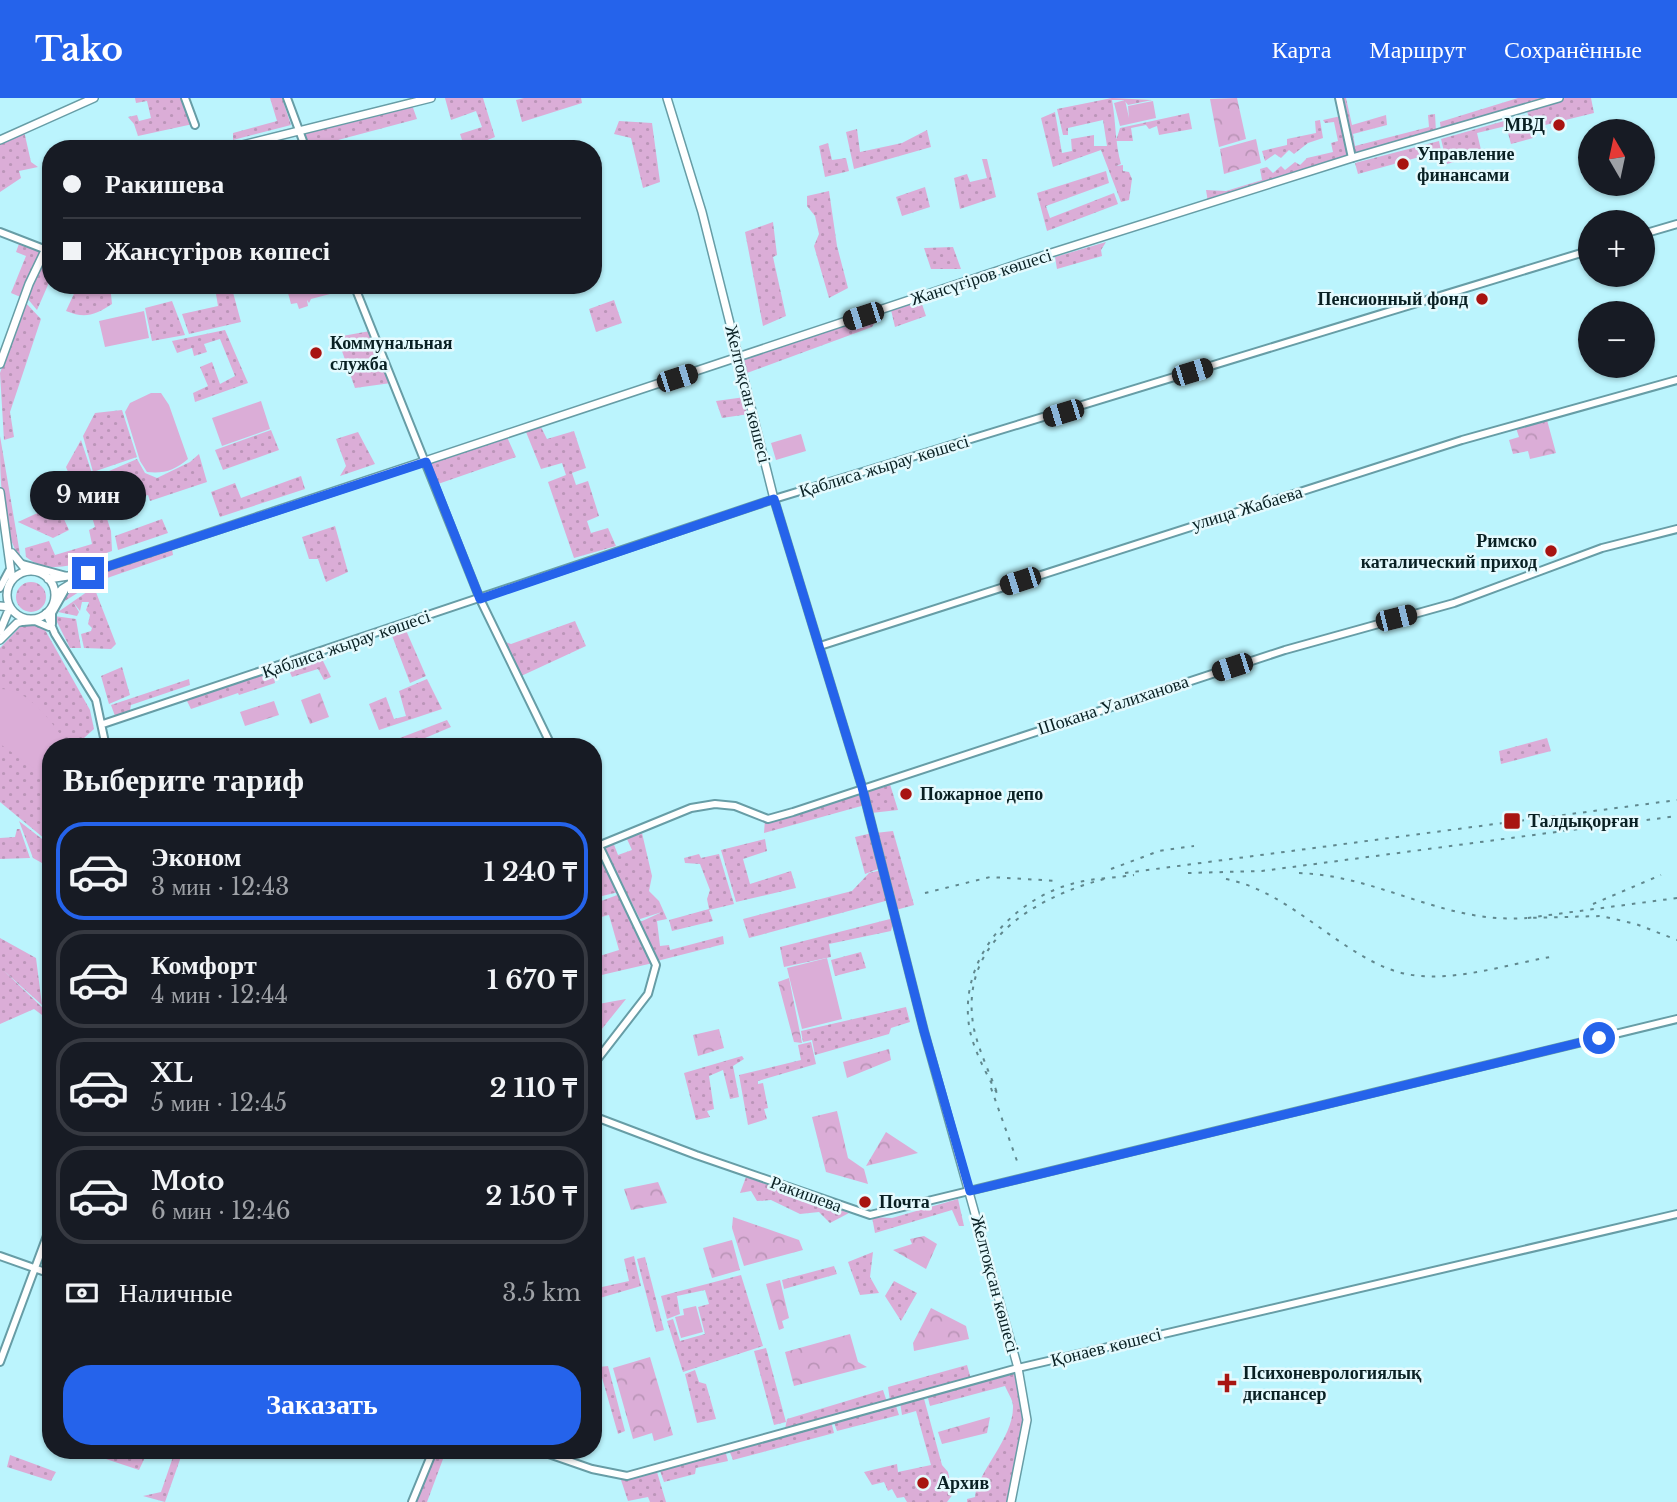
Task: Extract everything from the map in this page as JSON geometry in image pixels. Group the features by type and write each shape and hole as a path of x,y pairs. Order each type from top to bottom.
{"main road":[{"path":"0,139 94,98"},
{"path":"261,140 431,98"},
{"name":"Желтоқсан көшесі","path":"667,98 702,212 774,499 862,787 924,1031 1017,1368 1027,1420 1011,1502"},
{"name":"Жансүгіров көшесі","path":"69,580 1051,253 1352,158 1559,98"},
{"path":"0,364 42,254"},
{"path":"0,492 13,559 12,580"},
{"path":"13,559 27,571"},
{"path":"33,619 19,617 10,607 2,590 27,571 35,571 48,579 69,580"},
{"path":"48,579 55,598"},
{"path":"0,640 14,626 46,614 69,580"},
{"path":"0,606 10,607"},
{"path":"0,631 10,607"}],"street":[{"path":"185,98 195,125"},
{"path":"287,98 303,140"},
{"path":"1339,98 1352,158"},
{"path":"1655,231 1677,225"},
{"path":"0,232 42,248"},
{"name":"Қаблиса жырау көшесі","path":"103,724 774,499 1578,254"},
{"path":"358,294 480,599 548,738"},
{"name":"улица Жабаева","path":"820,646 1462,440 1677,380"},
{"name":"Шокана Уалиханова","path":"602,844 691,808 715,804 735,806 768,819 1285,650 1454,603 1602,548 1677,529"},
{"path":"2,590 13,559 69,580 55,606 50,626"},
{"path":"46,614 50,626 96,700 105,738"},
{"path":"33,619 50,626"},
{"path":"14,626 35,621 50,626"},
{"path":"602,858 656,965 648,994 602,1053"},
{"name":"Ракишева","path":"602,1119 864,1215 1677,1019"},
{"name":"Қонаев көшесі","path":"563,1459 592,1469 627,1476 1017,1368 1677,1213"},
{"path":"0,1362 42,1248"},
{"path":"0,1256 42,1271"},
{"path":"412,1502 430,1459"}],"green space":[{"path":"135,98 183,98 193,124 138,136 128,117 137,115 139,121 151,118 147,101 136,103"},
{"path":"270,98 282,98 291,125 233,140 233,133 277,121"},
{"path":"445,98 483,98 495,137 488,140 462,140 460,134 482,127 476,111 451,120"},
{"path":"581,98 582,103 522,122 516,100"},
{"path":"1112,98 1152,100 1128,105 1124,100 1112,100 1121,164 1116,166 1123,165 1123,171 1129,172 1132,179 1129,200 1121,202 1101,150 1053,167 1041,118 1055,112 1062,153 1072,151 1071,139 1094,135 1094,146 1107,146 1103,120 1068,128 1068,135 1063,135 1057,109"},
{"path":"1237,98 1246,139 1219,147 1210,99"},
{"path":"1341,98 1346,98 1352,125 1386,115 1387,125 1353,134 1355,146 1429,127 1428,115 1435,114 1436,132 1353,156"},
{"path":"1518,98 1553,98 1441,131 1440,122"},
{"path":"1565,98 1591,98 1594,113 1533,128 1526,109"},
{"path":"1125,100 1129,118 1128,106 1153,101 1156,118 1120,126 1114,103"},
{"path":"412,105 417,119 338,140 306,140 303,132"},
{"path":"1189,113 1192,129 1159,135 1157,126 1149,129 1146,125 1131,128 1133,141 1116,141 1120,128"},
{"path":"1525,115 1533,138 1511,144 1506,126 1477,133 1482,154 1447,164 1441,139"},
{"path":"1341,116 1349,157 1208,202 1206,190 1226,191 1262,180 1260,169 1267,167 1273,173 1281,166 1285,170 1295,162 1300,165 1307,158 1333,152 1331,143 1338,141 1334,122 1325,123 1323,120"},
{"path":"1320,120 1323,138 1308,143 1294,154 1289,150 1281,158 1275,154 1265,161 1262,151 1287,145 1287,139 1316,133 1315,121"},
{"path":"619,121 652,123 660,182 643,188 631,138 614,134"},
{"path":"857,129 860,152 902,143 927,130 931,147 854,169 846,132"},
{"path":"24,131 31,162 38,167 19,171 21,178 0,192 0,142"},
{"path":"1256,139 1261,163 1224,174 1220,149"},
{"path":"1439,141 1441,151 1358,174 1355,163"},
{"path":"828,143 832,160 846,158 849,171 825,177 819,146"},
{"path":"982,159 987,159 996,197 960,209 954,178 967,174 970,182 987,178"},
{"path":"1106,171 1109,183 1046,206 1050,218 1114,193 1118,204 1047,231 1037,193"},
{"path":"925,187 930,207 902,216 896,197"},
{"path":"829,191 837,246 848,288 829,298 814,246 819,234 815,216 807,206 807,196"},
{"path":"773,222 777,255 773,257 786,316 763,326 745,232"},
{"path":"20,241 42,250 23,298 11,293 26,256 16,252"},
{"path":"1106,242 1101,250 1102,256 1057,269 1055,257"},
{"path":"953,247 961,269 931,269 924,248"},
{"path":"42,264 44,294 37,310 27,298"},
{"path":"74,294 111,294 112,304 90,315 66,311"},
{"path":"216,294 233,294 241,322 189,334 182,314 218,306"},
{"path":"288,294 330,294 311,299 309,303 307,300 308,306 299,309 297,303 291,304"},
{"path":"614,300 622,323 596,332 589,309"},
{"path":"172,301 185,335 152,341 145,308"},
{"path":"921,301 926,316 895,327 891,310"},
{"path":"25,302 41,319 10,412 14,437 4,440 0,373"},
{"path":"144,311 149,338 105,347 99,321"},
{"path":"882,312 872,327 747,373 743,359"},
{"path":"225,330 248,383 195,402 193,393 208,386 200,367 212,362 220,384 235,376 220,339 204,344 207,352 194,356 192,348 177,353 172,341"},
{"path":"370,331 391,383 355,388 337,337"},
{"path":"151,393 161,393 169,405 188,459 164,472 147,472 140,461 125,412 130,403"},
{"path":"745,397 749,414 722,418 716,401"},
{"path":"261,401 270,429 222,446 212,418"},
{"path":"122,410 137,457 93,472 83,436 95,413"},
{"path":"1547,420 1556,453 1530,459 1528,451 1513,454 1509,440 1519,437 1516,428"},
{"path":"541,427 547,439 574,431 586,468 572,473 576,485 588,481 599,516 587,521 591,533 608,528 616,546 574,558 548,482 566,475 562,463 541,469 526,432"},
{"path":"271,430 279,450 223,470 215,450"},
{"path":"358,432 375,464 340,476 346,466 336,439"},
{"path":"801,434 806,451 776,460 771,443"},
{"path":"0,436 21,560 5,517"},
{"path":"507,437 516,457 438,484 430,463"},
{"path":"81,440 111,531 112,551 68,566 36,563 26,557 25,548 49,541 55,555 92,544 89,530 95,527 92,517 87,519 66,467"},
{"path":"199,454 207,482 150,501 148,495 135,499 138,515 126,518 109,471 137,459 145,473 157,478 190,462"},
{"path":"301,476 305,489 220,517 211,492 235,483 241,498"},
{"path":"57,504 69,530 53,538 18,522"},
{"path":"162,519 168,533 118,550 115,536"},
{"path":"335,526 348,572 326,582 318,559 309,559 302,537"},
{"path":"172,549 173,555 93,583 57,606 84,578"},
{"path":"31,582 41,587 46,597 41,607 31,612 21,607 16,597 21,587"},
{"path":"94,587 116,644 111,649 84,648 81,634 91,631 92,628 88,624 90,615 86,610 89,602 82,602 80,611 73,602 79,612 77,616 58,612"},
{"path":"54,616 76,619 81,648 70,648"},
{"path":"575,621 586,646 519,677 503,641 511,644"},
{"path":"37,623 44,628 90,710 94,729 84,738 42,738 42,837 0,802 0,648 22,625"},
{"path":"405,628 426,676 410,683 391,633"},
{"path":"320,655 331,677 324,680 318,669 292,677 287,666"},
{"path":"122,667 130,695 109,704 101,676"},
{"path":"273,672 275,683 239,695 238,693 191,709 186,699"},
{"path":"189,679 190,685 131,705 130,710 115,716 111,705"},
{"path":"427,679 442,709 379,730 369,704 386,697 394,719 406,716 399,691"},
{"path":"0,689 20,694 38,707 63,738 42,738 42,767 38,771 0,744"},
{"path":"320,693 329,717 310,724 301,700"},
{"path":"274,701 279,715 245,726 240,712"},
{"path":"447,720 451,727 425,738 400,738"},
{"path":"1547,738 1551,751 1501,764 1499,751"},
{"path":"889,781 898,810 871,813 865,789"},
{"path":"862,789 865,805 764,833 765,819"},
{"path":"19,821 42,839 42,863 33,858"},
{"path":"17,829 20,829 30,858 0,859 0,838 15,837"},
{"path":"893,831 914,905 896,910 875,833"},
{"path":"642,833 652,876 649,891 659,901 667,919 657,921 660,946 669,945 670,950 723,936 724,944 657,961 640,922 662,912 640,919 603,846 613,842 618,855 632,850 627,839"},
{"path":"872,833 881,868 865,874 855,837"},
{"path":"765,839 767,851 743,859 750,884 791,871 796,888 736,902 721,850"},
{"path":"602,852 619,892 602,896"},
{"path":"699,854 701,858 719,854 734,904 709,910 713,921 672,931 669,920 709,909 707,899 710,890 700,864 685,863 684,858"},
{"path":"882,870 889,900 749,938 743,919 852,891 869,873"},
{"path":"620,894 653,963 602,975 602,955 619,950 609,915 602,917 602,901"},
{"path":"894,918 891,931 829,944 831,957 784,967 780,947"},
{"path":"0,938 36,958 42,1005 3,970 42,1007 42,1015 34,1009 0,1024"},
{"path":"861,952 866,968 835,976 831,960"},
{"path":"827,958 842,1019 802,1029 787,968"},
{"path":"789,978 802,1043 794,1042 778,982"},
{"path":"626,999 602,1029 602,1003"},
{"path":"906,1007 910,1022 891,1028 889,1034 815,1055 812,1040 803,1042 801,1031"},
{"path":"719,1029 724,1048 698,1056 693,1035"},
{"path":"811,1042 816,1064 758,1081 758,1084 763,1083 768,1108 764,1109 767,1119 748,1125 739,1075 801,1060 798,1045"},
{"path":"889,1049 891,1060 847,1078 843,1062"},
{"path":"742,1056 744,1059 733,1066 739,1097 730,1099 723,1070 709,1076 714,1109 707,1111 710,1117 696,1120 684,1073"},
{"path":"837,1111 848,1158 864,1169 868,1184 826,1172 812,1117"},
{"path":"886,1132 918,1153 866,1166"},
{"path":"746,1177 849,1213 830,1223 819,1212 800,1214 771,1200 757,1201 751,1191 740,1193"},
{"path":"658,1182 667,1203 631,1210 624,1189"},
{"path":"958,1199 964,1226 959,1226 952,1210 875,1233 872,1217 892,1218"},
{"path":"733,1217 799,1240 803,1250 744,1266 732,1228"},
{"path":"924,1236 937,1244 926,1269 893,1250 912,1244 910,1239"},
{"path":"732,1240 740,1270 712,1278 703,1248"},
{"path":"873,1252 870,1277 879,1293 860,1295 848,1262"},
{"path":"634,1256 641,1286 602,1297 602,1287 629,1281 624,1259"},
{"path":"645,1257 664,1330 656,1332 637,1259"},
{"path":"834,1266 837,1274 784,1289 782,1280"},
{"path":"741,1275 763,1346 683,1372 667,1321 673,1319 680,1341 705,1334 698,1307 709,1304 705,1290 677,1296 680,1314 667,1319 661,1296"},
{"path":"780,1280 789,1318 782,1321 784,1328 779,1330 766,1284"},
{"path":"894,1281 917,1293 901,1321 885,1296"},
{"path":"696,1306 703,1332 681,1338 675,1317 684,1315 683,1309"},
{"path":"931,1308 966,1326 969,1339 914,1351 913,1343"},
{"path":"850,1334 858,1362 867,1367 794,1386 785,1352"},
{"path":"766,1348 786,1422 774,1425 754,1351"},
{"path":"650,1357 673,1435 654,1441 652,1433 633,1439 613,1368"},
{"path":"967,1365 971,1379 890,1401 888,1387"},
{"path":"608,1366 625,1431 618,1434 602,1378 602,1367"},
{"path":"695,1370 699,1382 706,1384 716,1419 697,1423 685,1374"},
{"path":"1016,1372 1025,1411 1009,1502 967,1502 967,1499 975,1497 977,1487 1008,1430 1012,1418 1012,1401 1005,1386 930,1406 927,1394"},
{"path":"883,1390 887,1402 785,1429 787,1419"},
{"path":"923,1395 942,1465 948,1472 953,1494 947,1502 907,1502 904,1497 897,1498 892,1489 888,1491 884,1482 872,1485 864,1472 897,1464 898,1472 931,1465 916,1411 902,1415 900,1402"},
{"path":"895,1403 899,1415 837,1431 833,1420"},
{"path":"990,1417 987,1433 942,1444 938,1432"},
{"path":"831,1421 834,1433 733,1460 729,1450"},
{"path":"725,1450 728,1461 696,1468 695,1474 664,1482 659,1468"},
{"path":"10,1455 56,1472 51,1481 7,1467"},
{"path":"106,1459 144,1459 139,1470"},
{"path":"172,1459 180,1459 165,1502 143,1496 161,1492"},
{"path":"432,1459 443,1459 427,1502 414,1502"},
{"path":"657,1472 666,1502 650,1502 648,1497 628,1501 621,1480"}],"railway":[{"path":"1125,873 1677,800"},
{"path":"1188,873 1262,871 1677,816"},
{"path":"1111,869 1159,851 1194,846"},
{"path":"1299,873 1358,882 1467,914 1527,918"},
{"path":"1104,879 1051,898 1027,912 1006,929 989,949 977,972 972,999 974,1029 998,1095 978,1056 970,1031 968,1005 980,958 993,937 1010,919 1030,903 1052,891 1082,881 1134,875"},
{"path":"1593,904 1661,875"},
{"path":"925,893 990,877 1058,881"},
{"path":"1226,879 1250,886 1274,898 1362,956 1406,974 1459,975 1550,957"},
{"path":"1677,898 1527,918 1601,916 1636,924 1677,940"},
{"path":"991,1088 1017,1161"}],"place":[{"name":"МВД","path":"1559,125"},
{"name":"Управление финансами","path":"1403,164"},
{"name":"Пенсионный фонд","path":"1482,299"},
{"name":"Коммунальная служба","path":"316,353"},
{"name":"Римско каталический приход","path":"1551,551"},
{"name":"Пожарное депо","path":"906,794"},
{"name":"Талдықорған","path":"1512,821"},
{"name":"Почта","path":"865,1202"},
{"name":"Психоневрологиялық диспансер","path":"1227,1383"},
{"name":"Архив","path":"923,1483"}],"route":[{"path":"88,573 426,462 480,599 774,499 862,787 924,1031 970,1191 1599,1038"}]}
